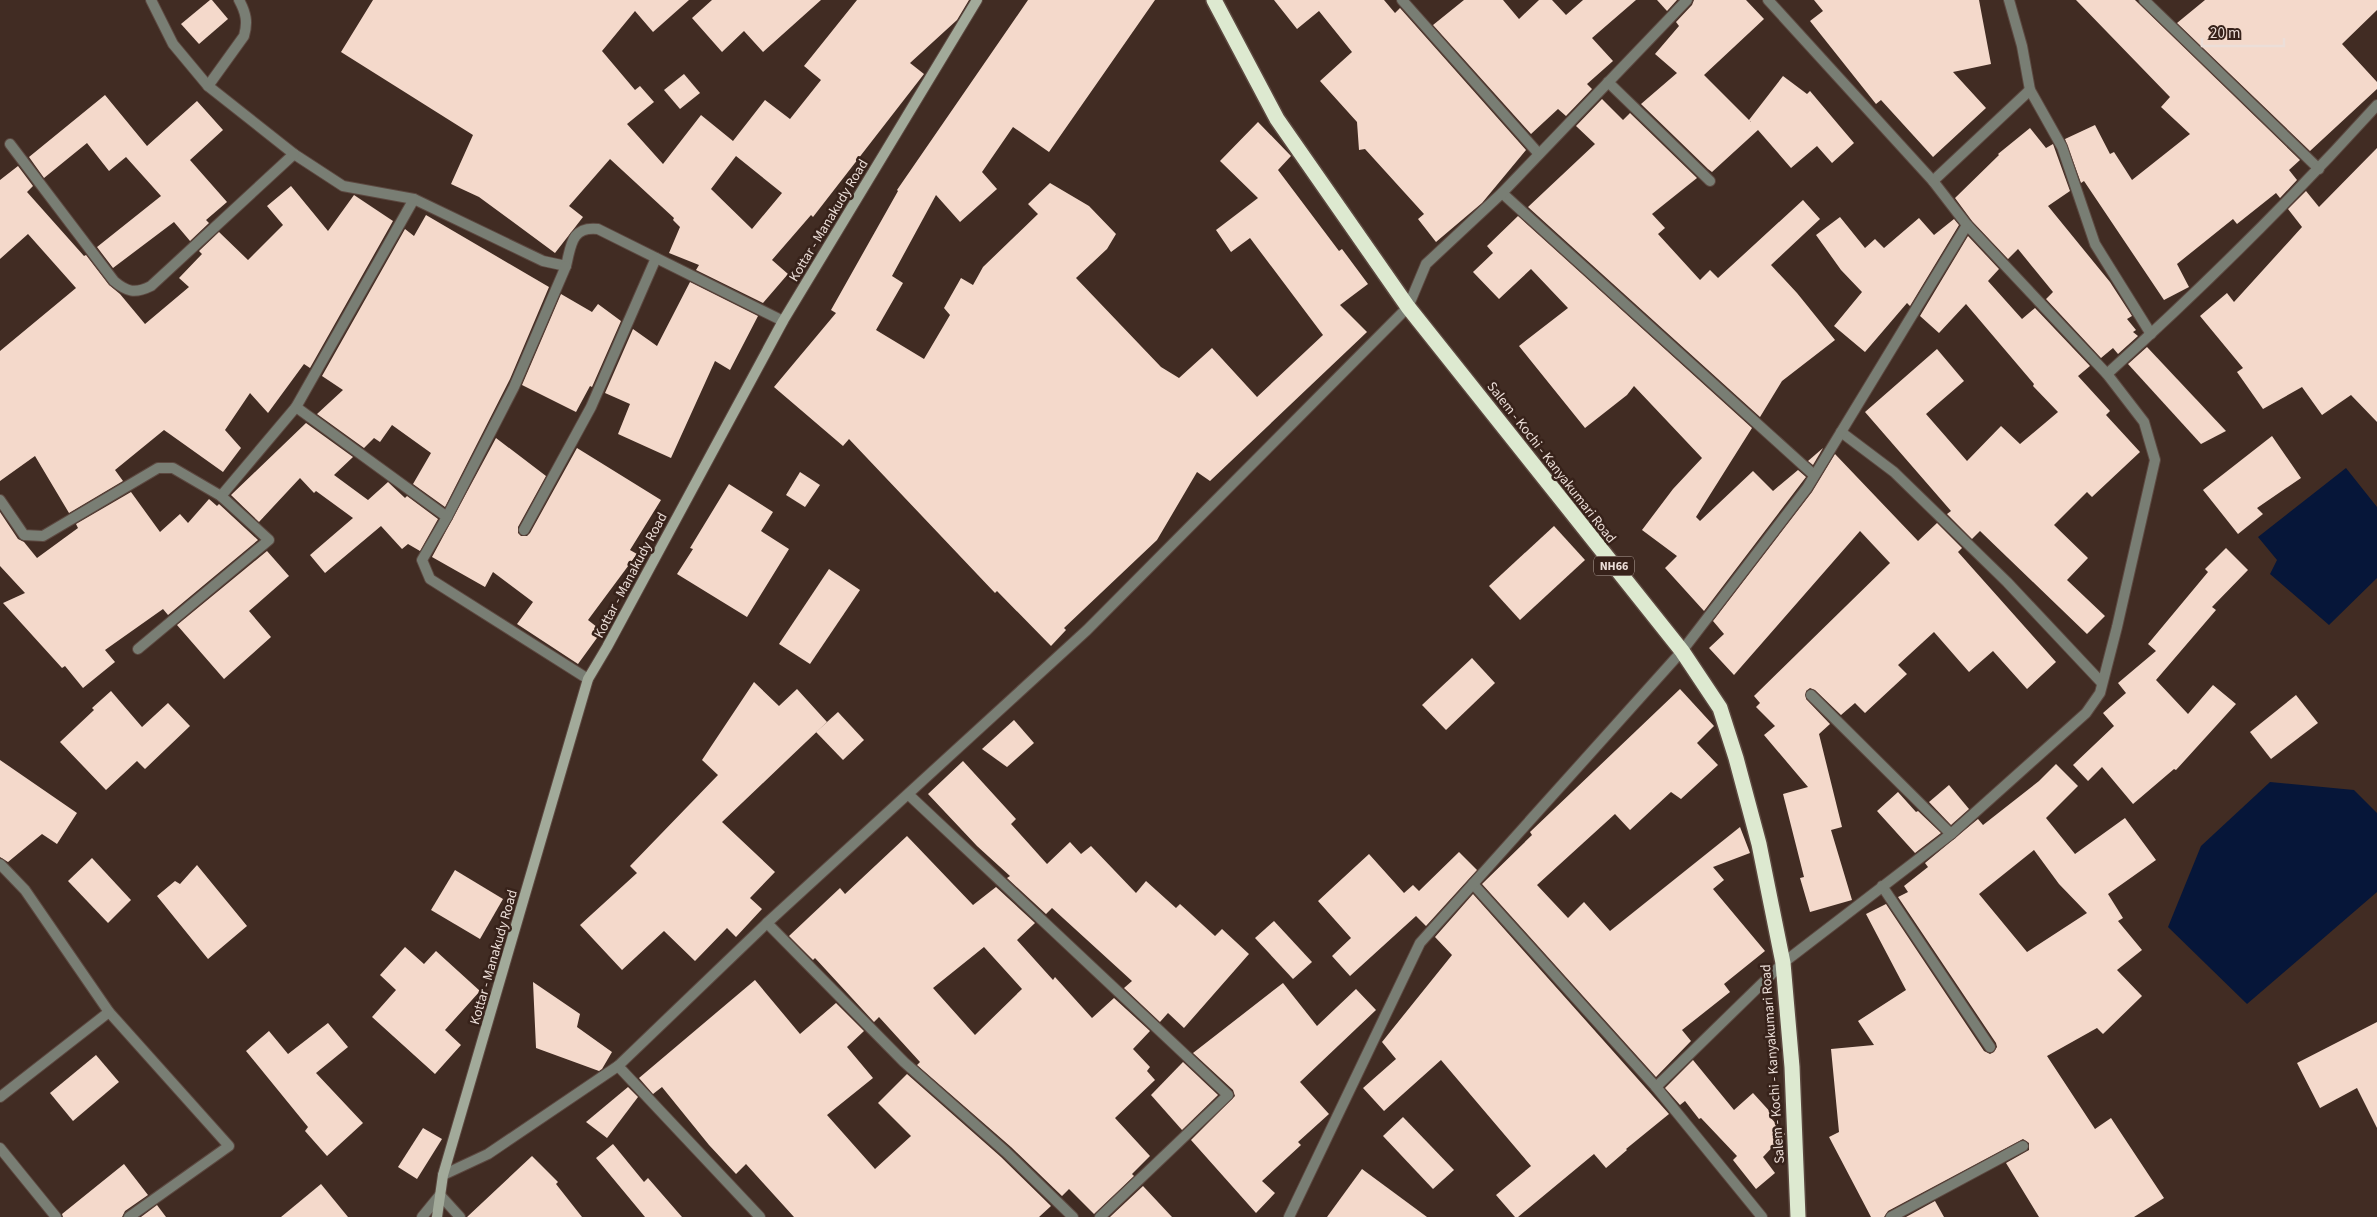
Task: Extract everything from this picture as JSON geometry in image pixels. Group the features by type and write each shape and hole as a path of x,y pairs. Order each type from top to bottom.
{"highway":[{"name":"Salem - Kochi - Kanyakumari Road","path":"1214,0 1276,119 1408,307 1682,651 1720,708 1736,758 1759,844 1783,963 1792,1067 1798,1217"}],"main road":[{"name":"Kottar - Manakudy Road","path":"437,1217 444,1175 588,679 783,321 977,0"}],"street":[{"path":"151,0 174,44 208,86 294,154 344,186 414,199 543,261 566,266"},
{"path":"208,86 244,36 247,27 246,14 239,0"},
{"path":"1402,0 1539,154"},
{"path":"444,1175 488,1154 618,1066 767,923 1087,630 1408,307 1426,264 1502,193 1688,0"},
{"path":"1656,1087 1783,963 1951,834 2086,713 2100,693 2155,460 2144,422 2107,374 1967,225 1933,181 1768,0"},
{"path":"2009,0 2022,46 2030,90 2062,147 2095,244 2151,334"},
{"path":"2144,0 2318,169"},
{"path":"1608,82 1710,181"},
{"path":"1933,181 2030,90"},
{"path":"2107,374 2151,334 2318,169 2377,105"},
{"path":"10,144 114,281 131,292 140,291 151,286 294,154"},
{"path":"1502,193 1814,475"},
{"path":"221,496 296,407 414,199"},
{"path":"1289,1217 1420,943 1682,651 1807,488 1967,225"},
{"path":"588,679 430,579 422,560 447,517 514,387 566,266 573,239 578,232 590,228 598,229 783,321"},
{"path":"524,530 591,407 656,258"},
{"path":"296,407 447,517"},
{"path":"1841,432 1894,472 2007,582 2102,683"},
{"path":"0,500 24,535 32,537 43,536 158,468 173,468 221,496 269,540 138,649"},
{"path":"1811,695 1951,834"},
{"path":"909,795 1228,1095 1100,1217"},
{"path":"0,864 25,890 109,1012 229,1146 129,1217"},
{"path":"1473,884 1656,1087 1762,1217"},
{"path":"1882,886 1990,1047"},
{"path":"767,923 904,1062 1006,1152 1073,1217"},
{"path":"0,1097 109,1012"},
{"path":"618,1066 760,1217"},
{"path":"1891,1217 2022,1146"},
{"path":"0,1148 56,1217"},
{"path":"422,1217 440,1195 460,1217"}],"water":[{"path":"2346,468 2377,507 2377,578 2329,625 2270,574 2277,560 2258,537"},
{"path":"2270,782 2354,790 2377,813 2377,892 2247,1004 2168,927 2201,846"}],"building":[{"path":"210,0 228,19 199,44 181,24"},
{"path":"373,0 689,0 653,32 635,11 602,51 635,90 640,86 654,102 627,124 663,164 701,115 733,141 765,100 790,119 821,80 804,66 857,0 969,0 957,20 910,63 924,74 813,217 811,215 772,260 788,274 763,303 696,270 699,265 669,253 680,227 673,220 674,218 610,159 569,206 583,217 555,253 479,197 451,184 473,135 341,52","holes":["736,156 782,193 752,229 711,189"]},
{"path":"712,0 821,0 763,52 744,31 722,52 692,18"},
{"path":"1028,0 1155,0 1049,152 1013,127 982,172 997,189 960,222 936,195 892,276 903,283 876,330 924,359 950,315 944,308 961,278 973,285 983,267 1038,214 1028,204 1050,183 1089,206 1116,234 1107,249 1076,278 1161,367 1179,378 1212,348 1257,397 1323,335 1250,238 1231,252 1216,230 1258,198 1220,161 1258,122 1291,156 1278,170 1339,251 1342,249 1368,284 1340,305 1367,332 1210,481 1197,472 1157,540 1064,628 1066,630 1051,646 997,591 995,593 849,439 843,446 774,387 836,313 831,310 897,190"},
{"path":"1274,0 1384,0 1395,13 1400,8 1526,150 1482,203 1436,242 1418,219 1424,214 1365,149 1359,150 1357,122 1320,81 1352,52 1319,11 1297,29"},
{"path":"1464,0 1503,0 1519,19 1539,0 1552,0 1566,15 1583,0 1636,0 1592,38 1613,61 1587,84 1592,89 1566,116 1558,109 1531,134 1433,25"},
{"path":"1657,0 1677,0 1667,11"},
{"path":"1694,0 1746,0 1764,19 1704,75 1749,120 1783,76 1807,94 1810,91 1854,143 1832,163 1817,146 1791,168 1758,130 1712,172 1708,169 1641,104 1677,73 1655,54 1679,26 1676,22 1692,5"},
{"path":"1814,0 1979,0 1991,64 1953,72 1986,108 1933,157 1881,100 1876,104 1810,21 1823,11"},
{"path":"2076,0 2135,0 2300,160 2289,170 2297,180 2280,198 2276,193 2237,224 2233,219 2177,264 2189,287 2164,300 2084,181 2081,183 2065,139 2095,125 2110,154 2114,152 2132,180 2190,134 2161,107 2170,97"},
{"path":"2205,0 2377,0 2377,10 2342,44 2377,82 2377,89 2310,151 2177,23"},
{"path":"684,74 700,93 680,109 664,90"},
{"path":"105,95 147,146 197,101 223,130 190,160 227,202 206,220 209,223 190,241 174,222 113,268 97,247 161,196 126,157 109,171 87,143 44,178 29,157"},
{"path":"1602,99 1623,120 1630,113 1697,178 1652,214 1665,228 1658,234 1700,280 1710,270 1718,278 1803,200 1820,219 1771,265 1797,293 1835,340 1782,381 1760,417 1528,207 1595,144 1576,126"},
{"path":"2030,128 2046,148 2053,144 2070,191 2048,206 2110,282 2132,316 2127,319 2136,330 2133,332 2138,336 2118,354 2113,348 2101,358 2046,299 2053,292 2018,249 2008,259 1972,221 1955,198 1998,154"},
{"path":"2377,148 2377,422 2351,395 2322,415 2302,387 2263,409 2237,372 2243,368 2200,316 2227,293 2234,302 2302,227 2288,209 2306,191 2319,207"},
{"path":"18,166 33,186 27,192 84,256 86,255 109,285 120,294 145,324 189,287 179,278 202,254 199,251 219,232 248,260 283,225 267,206 291,186 328,231 354,195 393,221 310,368 304,364 268,413 250,393 225,430 241,448 223,472 164,430 115,470 123,481 69,513 35,456 0,481 0,351 76,288 28,234 0,259 0,180"},
{"path":"426,215 549,287 510,379 445,507 413,484 431,453 392,425 380,442 374,438 364,448 317,414 343,390 322,376 405,229 414,236"},
{"path":"1518,216 1752,428 1696,517 1700,521 1753,471 1773,491 1798,470 1806,477 1704,611 1665,568 1677,556 1642,530 1673,489 1702,458 1634,386 1627,395 1585,428 1519,346 1568,308 1531,269 1499,299 1473,272 1493,253 1487,246"},
{"path":"1840,217 1865,248 1875,239 1884,248 1919,218 1934,235 1954,219 1959,225 1910,306 1907,303 1865,352 1834,326 1862,292 1841,270 1816,235"},
{"path":"1968,236 1999,269 1988,281 2022,319 2035,308 2090,366 2078,376 2110,411 2106,415 2140,452 2092,497 2087,492 2054,525 2088,558 2067,580 2105,616 2087,634 1980,531 1972,539 1947,514 1951,511 1865,412 1937,349 1964,381 1926,414 1967,461 2001,426 2020,444 2058,412 2033,386 2034,384 1966,304 1939,333 1920,316"},
{"path":"690,282 758,316 730,370 715,361 671,458 618,434 630,404 605,393 633,329 657,346"},
{"path":"561,294 592,312 598,304 621,321 592,387 590,386 576,412 522,385"},
{"path":"2147,347 2226,431 2201,444 2128,364"},
{"path":"306,423 353,457 334,475 368,500 388,482 405,498 407,496 438,519 420,551 408,544 402,549 381,526 325,573 310,555 353,518 316,491 314,493 300,478 259,522 231,495"},
{"path":"2272,436 2301,478 2257,508 2263,514 2238,534 2203,490"},
{"path":"496,438 546,476 518,527 518,533 521,536 527,536 530,533 577,448 661,500 630,550 637,554 588,620 602,631 578,664 517,624 533,602 493,572 485,587 432,557"},
{"path":"1823,448 1813,465 1808,461"},
{"path":"1835,454 1918,541 1937,523 1962,548 1958,552 2056,662 2027,689 1993,651 1969,672 1934,632 1898,665 1907,674 1865,713 1855,703 1841,715 1815,690 1810,688 1806,691 1806,699 1830,724 1819,734 1842,827 1831,830 1852,900 1810,912 1800,878 1804,877 1783,794 1808,787 1764,735 1775,726 1756,707 1760,703 1754,696 1890,563 1860,531 1734,675 1709,648 1724,634 1713,621 1812,492"},
{"path":"800,472 820,485 805,507 786,495"},
{"path":"729,484 773,512 761,531 789,549 747,617 677,574 693,549 690,548"},
{"path":"131,492 160,532 180,514 188,523 209,499 217,506 219,504 258,540 168,615 163,609 105,650 115,662 83,688 65,666 62,668 3,603 25,593 0,566 0,512 18,539 24,542 37,558 78,528 76,524"},
{"path":"1554,526 1585,560 1520,620 1489,586"},
{"path":"2226,548 2248,570 2212,607 2216,610 2156,680 2188,714 2213,685 2236,704 2176,770 2174,769 2133,804 2102,767 2088,781 2073,765 2114,726 2103,713 2126,693 2118,683 2156,651 2148,644 2208,572 2205,569"},
{"path":"267,551 289,576 249,611 271,637 224,679 177,625"},
{"path":"829,569 860,590 810,664 779,644"},
{"path":"1472,658 1495,683 1446,730 1422,705"},
{"path":"754,682 779,706 797,689 827,722 722,822 775,872 750,898 762,909 736,937 727,928 695,961 664,931 622,970 580,925 637,873 630,866 718,775 702,760"},
{"path":"1680,689 1714,726 1697,743 1718,765 1681,799 1671,792 1630,830 1615,814 1537,885 1568,918 1584,902 1610,931 1740,827 1750,853 1713,867 1724,880 1713,889 1765,951 1724,984 1730,992 1682,1030 1691,1041 1656,1077 1482,884 1532,835 1530,832"},
{"path":"111,691 142,727 168,703 190,726 145,769 137,761 106,790 60,742"},
{"path":"2296,695 2318,723 2271,759 2250,732"},
{"path":"838,712 864,740 843,760 816,732"},
{"path":"1014,720 1034,743 1007,767 982,749"},
{"path":"0,760 77,813 57,844 42,834 8,862 0,857"},
{"path":"963,761 1016,819 1011,824 1047,864 1070,842 1081,854 1091,846 1136,893 1146,881 1176,908 1180,904 1215,936 1222,929 1249,954 1184,1028 1168,1013 1160,1022 1124,988 1132,981 1052,908 1046,914 1007,878 1010,876 977,846 928,794"},
{"path":"2056,764 2078,786 2046,818 2075,854 2125,818 2156,860 2108,894 2123,918 2118,921 2142,950 2117,970 2142,996 2103,1034 2097,1028 2047,1056 2095,1129 2111,1118 2164,1198 2134,1217 2039,1217 2006,1163 2029,1150 2029,1143 2023,1139 1888,1211 1884,1217 1871,1217 1829,1137 1839,1132 1831,1049 1874,1045 1858,1021 1906,990 1866,914 1886,904 1984,1051 1990,1054 1994,1052 1997,1047 1996,1043 1898,897 1908,892 1904,886 1928,867 1925,863 1978,819 1983,825 2039,781","holes":["2034,850 2059,884 2087,913 2027,952 1979,894"]},
{"path":"1949,785 1969,809 1951,825 1929,802"},
{"path":"1898,792 1916,812 1918,811 1941,833 1915,853 1877,811"},
{"path":"907,836 973,905 996,887 1035,923 1017,940 1053,980 1055,977 1092,1018 1114,998 1150,1031 1133,1049 1150,1067 1147,1071 1155,1080 1115,1118 1150,1156 1132,1174 1134,1176 1094,1214 1069,1189 1062,1196 1011,1147 917,1065 920,1062 879,1017 874,1022 815,958 813,960 789,936 840,888 845,894","holes":["984,947 1022,989 975,1035 933,988"]},
{"path":"1459,852 1477,870 1426,926 1416,916 1350,976 1332,956 1351,938 1318,901 1369,854 1404,893 1413,885 1419,891"},
{"path":"92,858 131,900 108,923 68,881"},
{"path":"197,865 247,926 208,959 157,896 175,881 180,884"},
{"path":"455,870 503,899 480,939 431,910"},
{"path":"1473,894 1669,1114 1606,1168 1594,1154 1518,1217 1515,1217 1496,1195 1531,1166 1441,1060 1384,1111 1363,1088 1396,1059 1382,1042 1452,955 1435,937"},
{"path":"1274,921 1312,962 1293,979 1255,938"},
{"path":"405,947 424,964 436,951 480,991 445,1030 461,1045 435,1074 372,1017 396,990 380,975"},
{"path":"755,980 800,1034 836,1003 864,1031 847,1047 873,1078 827,1115 875,1169 911,1136 878,1103 907,1074 1001,1157 1051,1206 1039,1217 794,1217 746,1164 736,1174 709,1145 662,1087 653,1094 639,1078"},
{"path":"533,982 580,1014 577,1027 612,1052 602,1069 599,1071 536,1048"},
{"path":"1283,983 1317,1026 1356,989 1376,1010 1300,1082 1329,1114 1298,1142 1301,1145 1262,1181 1275,1193 1256,1213 1191,1140 1235,1096 1233,1090 1193,1053"},
{"path":"2377,1022 2377,1128 2357,1088 2320,1108 2297,1063"},
{"path":"328,1023 348,1047 316,1073 363,1123 327,1156 305,1131 308,1127 246,1051 269,1031 288,1054"},
{"path":"96,1055 119,1082 73,1121 50,1093"},
{"path":"1693,1060 1734,1110 1753,1093 1773,1115 1770,1117 1785,1134 1763,1157 1775,1173 1756,1189 1733,1160 1737,1156 1701,1118 1699,1119 1685,1101 1680,1105 1665,1088"},
{"path":"1183,1062 1218,1095 1182,1130 1151,1095"},
{"path":"628,1087 638,1097 607,1138 586,1122"},
{"path":"1403,1117 1454,1170 1433,1189 1383,1136"},
{"path":"423,1128 442,1139 417,1179 398,1167"},
{"path":"613,1144 644,1182 648,1178 682,1217 645,1217 596,1158"},
{"path":"532,1156 558,1182 556,1184 582,1217 467,1217"},
{"path":"124,1164 148,1195 125,1211 122,1217 63,1217 62,1214"},
{"path":"1362,1169 1427,1217 1327,1217"},
{"path":"321,1184 348,1217 281,1217"},
{"path":"1143,1186 1172,1217 1110,1217"},
{"path":"1935,1201 1944,1217 1906,1217"},
{"path":"157,1205 166,1217 141,1217"}]}
